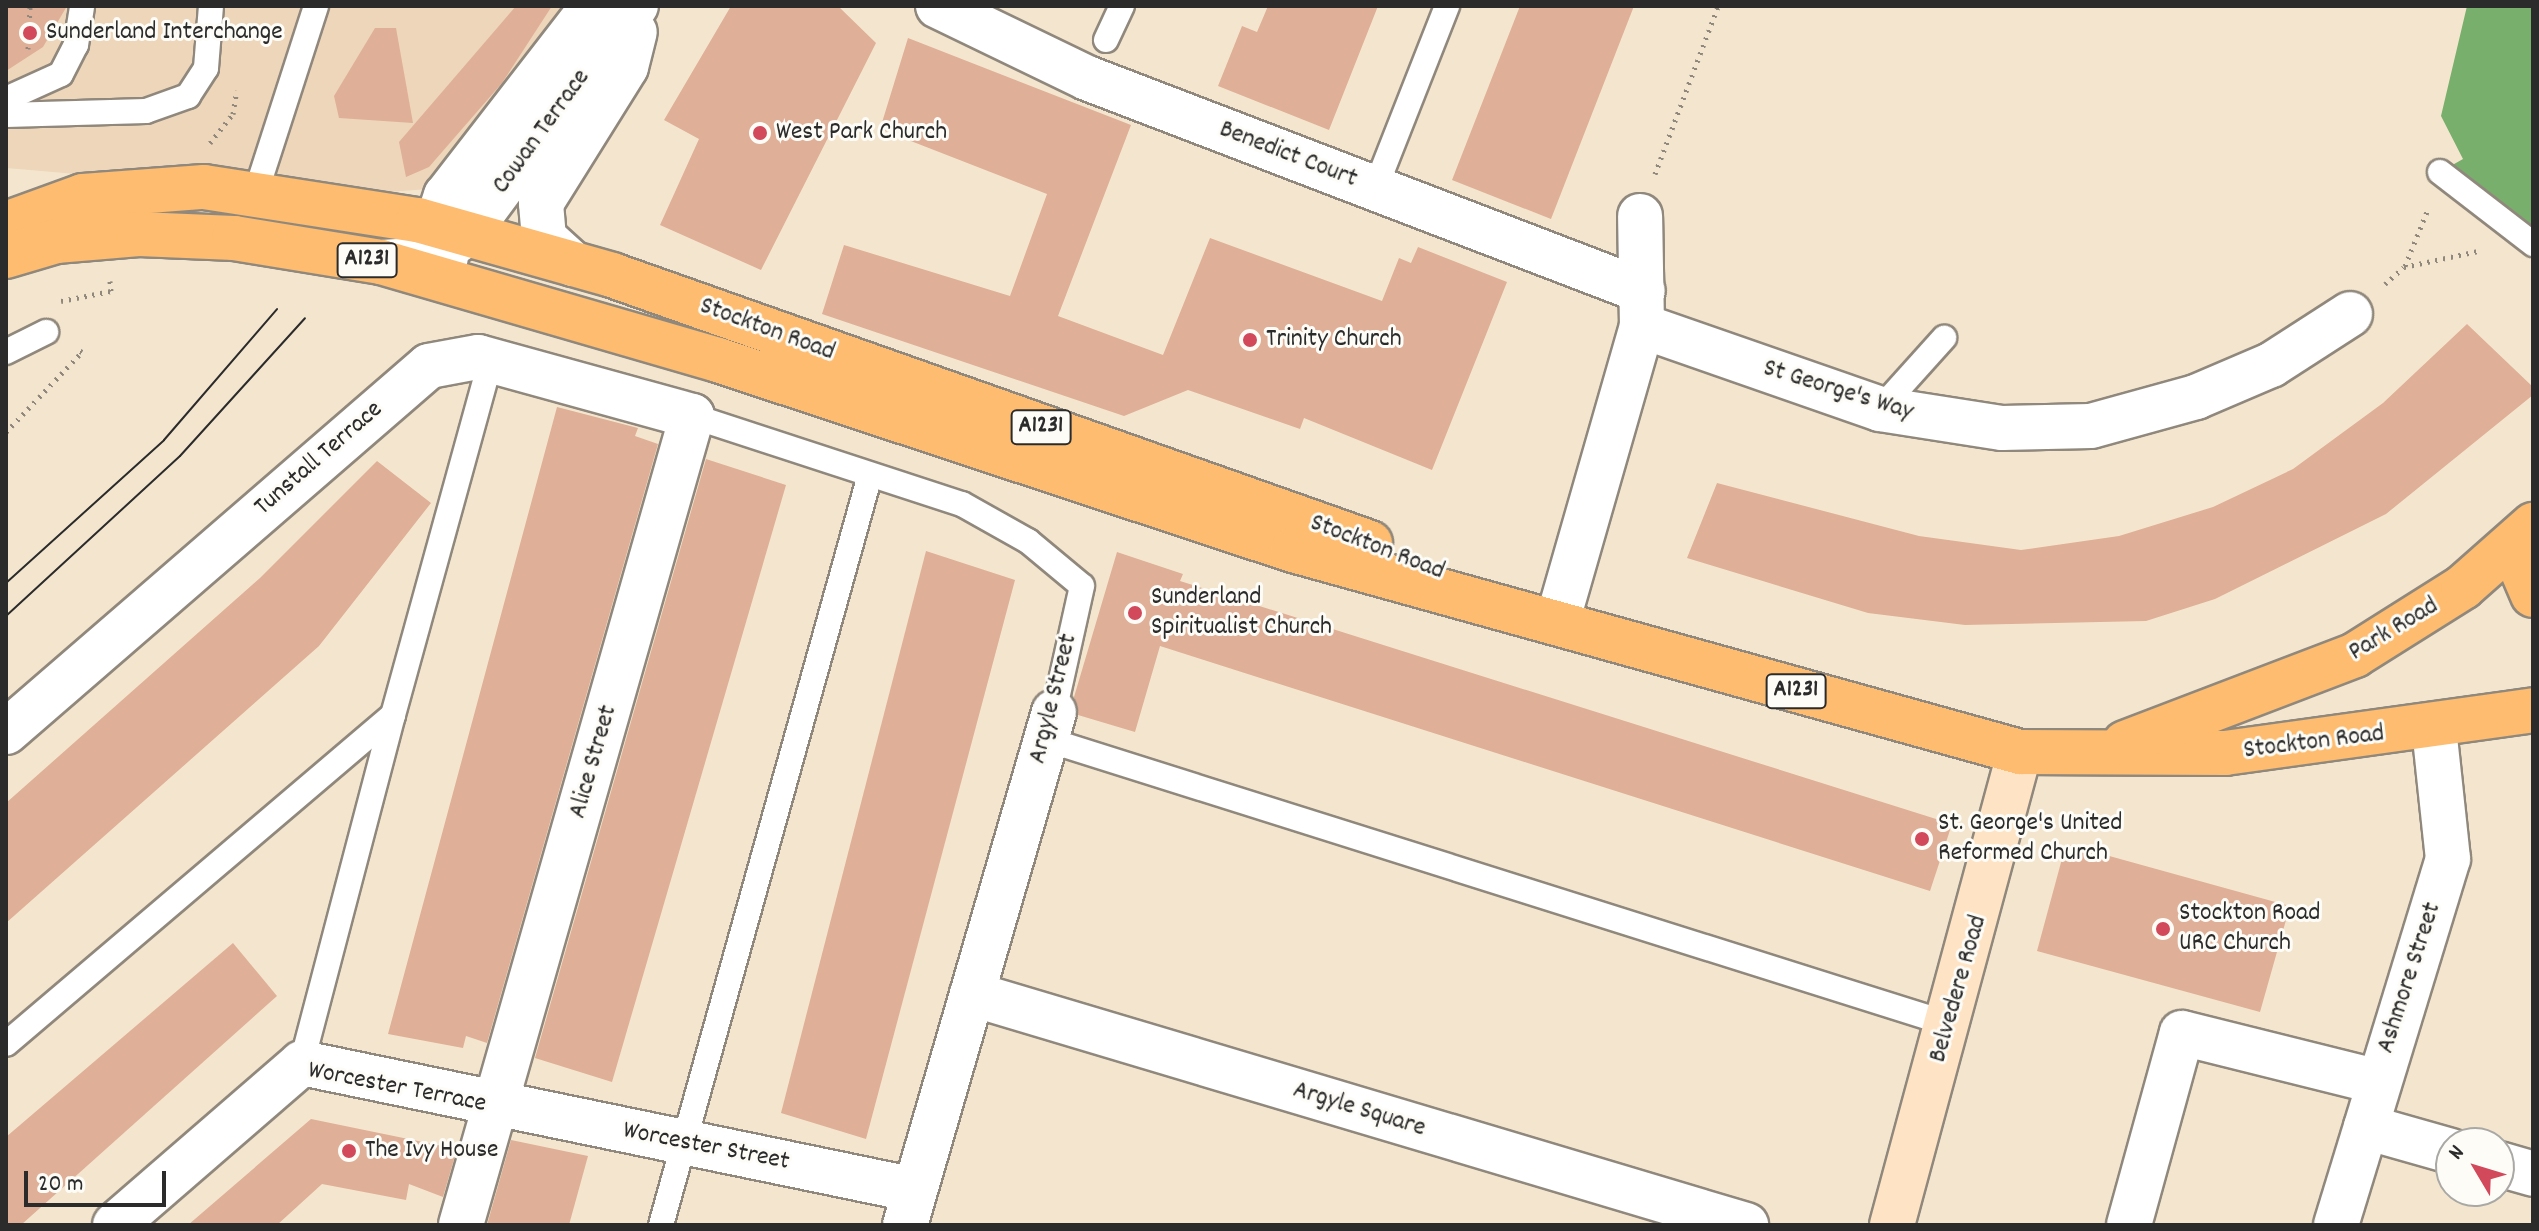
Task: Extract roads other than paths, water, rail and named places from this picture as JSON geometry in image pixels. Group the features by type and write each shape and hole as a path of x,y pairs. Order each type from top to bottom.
{"highway":[{"name":"Stockton Road","path":"6,224 83,196 204,187 256,192 378,213 449,238 573,264 1426,563 1503,603"},
{"name":"Stockton Road","path":"6,256 56,241 139,234 234,238 381,262 497,292 1293,550 1503,603 2020,752 2239,752 2434,727 2533,710"},
{"name":"A1231","path":"2522,536 2533,595"},
{"name":"Park Road","path":"2237,704 2410,624 2522,536"},
{"name":"Stockton Road","path":"2093,754 2237,704"}],"street":[{"name":"Cowan Terrace","path":"378,213 415,208 455,185 593,6"},
{"name":"Cowan Terrace","path":"449,238 638,6"},
{"name":"Cowan Terrace","path":"573,264 544,238 541,203 626,67 638,6"},
{"name":"Benedict Court","path":"938,6 1087,78 1375,189 1643,309"},
{"name":"Cowan Terrace","path":"449,238 455,185"},
{"path":"1558,619 1643,309 1640,216"},
{"path":"381,262 449,238 497,292"},
{"name":"St George's Way","path":"1643,309 1880,409 2002,428 2091,426 2246,375 2350,314"},
{"name":"Tunstall Terrace","path":"6,732 408,380 429,366 491,360 692,416"},
{"name":"Alice Street","path":"461,1225 692,416"},
{"name":"Argyle Street","path":"910,1208 1050,725"},
{"name":"Ashmore Street","path":"2336,1225 2448,859 2434,727"},
{"name":"Belvedere Road","path":"1892,1225 1949,1024 2020,752"},
{"name":"Argyle Square","path":"972,994 1746,1225"},
{"path":"2129,1225 2182,1033 2378,1082"},
{"name":"Worcester Terrace","path":"115,1225 302,1063 497,1107"},
{"name":"Worcester Street","path":"497,1107 684,1142 910,1208"},
{"path":"2366,1127 2435,1146"}],"lane":[{"path":"6,99 61,74 82,6"},
{"path":"6,115 146,111 188,96 212,47 211,6"},
{"path":"256,192 316,6"},
{"path":"1106,40 1122,6"},
{"path":"1375,189 1447,6"},
{"path":"2440,172 2533,244"},
{"path":"6,352 46,332"},
{"path":"1880,409 1944,338"},
{"path":"302,1063 393,715 491,360"},
{"name":"Argyle Street","path":"692,416 962,504 1028,541 1082,586 1050,725"},
{"path":"661,1225 870,475"},
{"path":"6,1044 393,715"},
{"path":"1050,725 1949,1024"}],"tram line":[{"path":"6,583 164,440 277,309"},
{"path":"6,616 180,456 305,318"}],"place":[{"name":"Sunderland Interchange","path":"30,33"},
{"name":"West Park Church","path":"760,133"},
{"name":"Trinity Church","path":"1250,340"},
{"name":"Sunderland Spiritualist Church","path":"1135,613"},
{"name":"St. George's United Reformed Church","path":"1922,839"},
{"name":"Stockton Road URC Church","path":"2163,929"},
{"name":"The Ivy House","path":"349,1151"}]}
